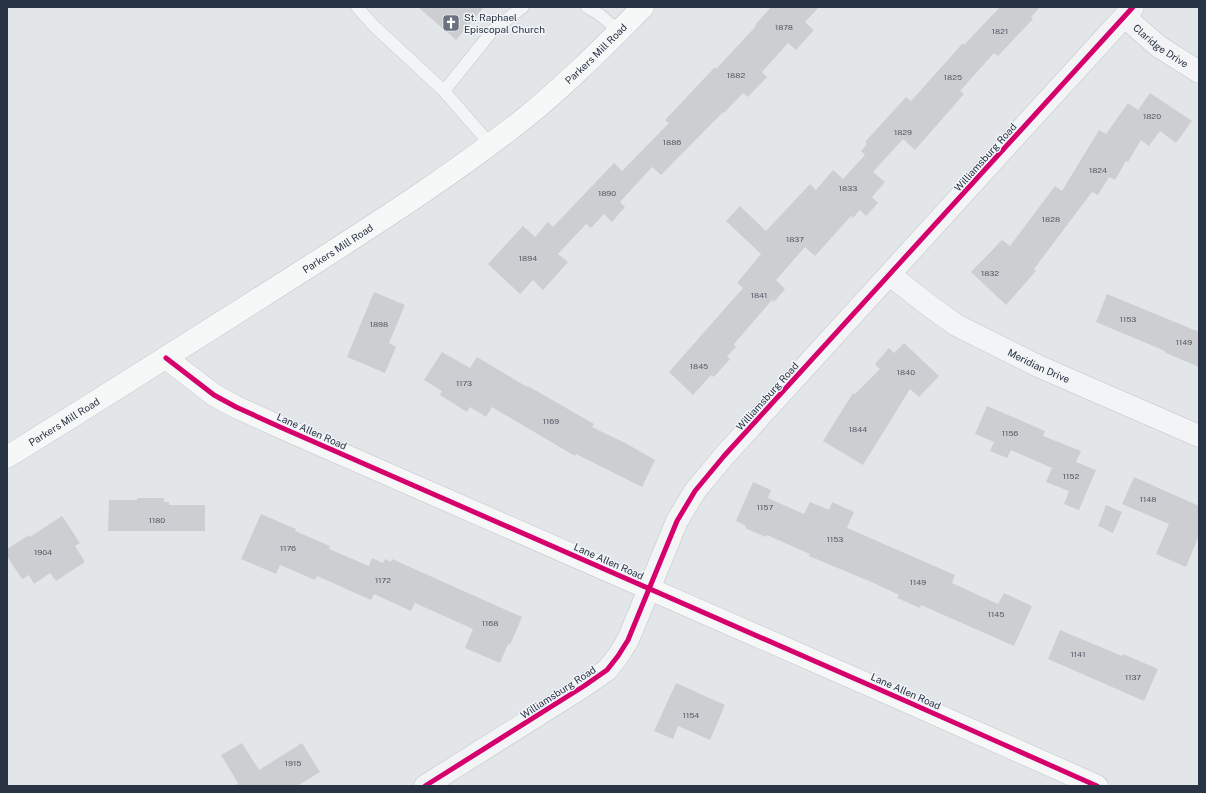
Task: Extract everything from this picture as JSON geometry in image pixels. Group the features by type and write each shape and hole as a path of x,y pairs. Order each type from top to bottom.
{"street":[{"name":"Parkers Mill Road","path":"7,457 166,358 405,205 527,116 583,66 643,7"},
{"name":"Claridge Drive","path":"1129,12 1158,46 1199,72"},
{"name":"Williamsburg Road","path":"425,786 607,670 628,640 677,521 695,491 724,456 1129,12"},
{"name":"Meridian Drive","path":"890,275 926,304 956,325 1038,366 1199,436"},
{"name":"Lane Allen Road","path":"166,358 214,395 236,407 1097,786"}],"lane":[{"path":"357,7 374,26 444,91 490,144"},
{"path":"444,91 494,29 523,7"},
{"path":"588,7 619,31"}],"building":[{"name":"St. Raphael Episcopal Church","path":"418,7 484,7 456,40"},
{"path":"771,7 819,7 805,22 814,30 796,50 788,43 762,72 767,77 748,97 743,93 661,175 652,167 620,202 625,207 612,222 604,214 591,228 586,224 558,254 568,262 543,290 533,280 520,294 488,264 523,226 535,237 548,222 553,227 614,163 622,171 669,123 665,120 715,67 716,69 756,26 755,25"},
{"path":"1000,7 1040,7 1031,17 1033,19 998,56 994,53 960,91 964,94 915,150 903,139 873,172 885,182 872,197 878,203 866,216 860,210 853,218 851,216 815,256 805,247 776,280 785,289 774,302 772,300 734,344 736,347 727,356 730,359 714,377 711,375 693,395 669,372 743,288 737,283 761,254 726,221 740,206 766,231 810,184 816,190 833,170 843,179 865,155 861,151 867,144 865,142 906,97 911,101 963,43 964,45"},
{"path":"1150,93 1192,121 1176,143 1160,131 1149,146 1141,140 1115,180 1109,177 1098,195 1092,192 1034,269 1036,271 1006,305 971,272 1002,240 1010,246 1055,186 1062,191 1099,130 1106,134 1128,103 1138,110"},
{"path":"374,292 405,305 389,343 396,347 385,373 347,357"},
{"path":"1107,294 1199,332 1199,367 1096,322"},
{"path":"904,343 939,376 919,397 910,389 863,465 823,441 853,393 855,394 880,369 875,364 889,348 894,353"},
{"path":"442,352 470,368 477,357 594,424 592,427 655,460 642,487 576,454 575,456 492,407 486,417 470,407 467,412 440,395 442,391 424,380"},
{"path":"987,406 1045,431 1043,436 1081,451 1076,462 1096,470 1079,510 1064,504 1069,491 1046,482 1052,468 1011,450 1007,458 990,451 994,442 975,434"},
{"path":"1134,477 1199,506 1199,535 1186,567 1156,554 1169,524 1122,504"},
{"path":"753,482 771,490 768,498 804,514 810,502 829,510 832,502 854,512 847,528 955,575 952,583 998,604 1004,593 1032,606 1014,646 921,605 920,608 897,598 899,595 876,584 809,556 810,554 767,535 766,537 745,528 746,526 736,521"},
{"path":"137,498 164,498 164,502 169,502 169,505 205,505 205,531 108,531 109,500 137,500"},
{"path":"1106,505 1122,512 1113,533 1098,526"},
{"path":"261,514 330,546 329,549 369,566 372,558 383,563 385,559 391,562 392,559 522,617 510,645 508,644 500,663 465,648 473,629 415,603 411,611 374,594 371,600 317,576 315,580 280,565 276,574 241,559"},
{"path":"62,516 80,543 75,546 85,562 56,581 50,573 34,584 29,575 22,579 7,556 7,549 29,535 30,537"},
{"path":"1060,630 1122,656 1123,654 1158,669 1144,701 1048,659"},
{"path":"676,683 725,705 710,740 678,726 673,739 654,731"},
{"path":"242,743 259,770 302,743 320,772 297,786 234,786 238,783 221,755"}],"cycle path":[{"path":"425,786 607,670 628,640 677,521 695,491 724,456 1133,7"},
{"path":"166,358 214,395 236,407 1097,786"}],"place":[{"name":"St. Raphael Episcopal Church","path":"451,23"}]}
